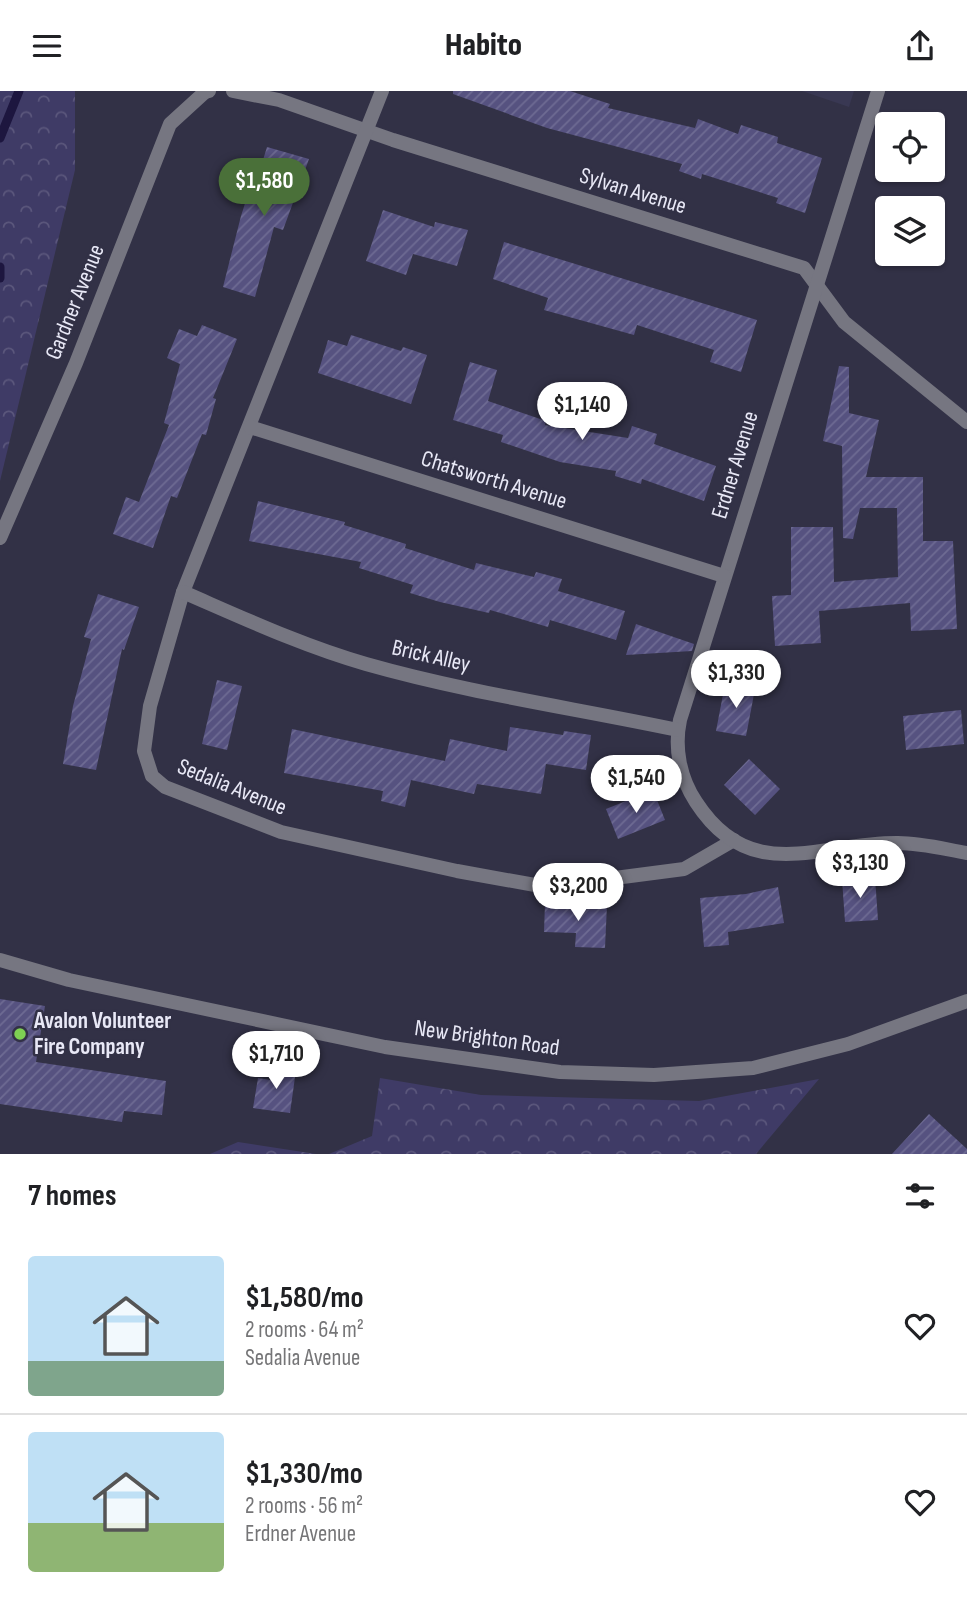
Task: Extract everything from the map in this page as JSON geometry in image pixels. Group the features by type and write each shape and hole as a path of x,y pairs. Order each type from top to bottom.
{"street":[{"name":"Sylvan Avenue","path":"233,91 279,100 366,131 804,268 844,322 967,422"},
{"name":"Sedalia Avenue","path":"382,91 183,592 150,706 144,751 152,776 165,787 281,832 457,871 545,887 684,869 734,840"},
{"name":"Erdner Avenue","path":"734,840 703,813 692,797 679,759 678,730 816,281 878,91"},
{"name":"Gardner Avenue","path":"0,538 76,363 170,124 207,92"},
{"name":"Chatsworth Avenue","path":"250,427 724,576"},
{"name":"Brick Alley","path":"183,592 297,641 366,664 478,691 678,730"},
{"path":"734,840 773,854 794,856 897,843 967,853"},
{"name":"New Brighton Road","path":"0,960 69,981 384,1047 560,1072 654,1075 753,1068 848,1044 967,1001"}],"shaded area":[{"path":"802,91 854,91 849,107"}],"green space":[{"path":"0,91 75,91 75,170 0,481"},
{"path":"380,1078 481,1095 699,1101 819,1079 756,1154 329,1154 372,1136"},
{"path":"238,1142 316,1154 210,1154"}],"building":[{"path":"453,91 570,91 610,104 608,108 695,128 698,119 738,134 741,125 778,137 777,143 822,158 805,213 776,203 778,198 702,174 701,179 679,171 682,164 547,128 453,94"},
{"path":"267,147 309,159 283,230 274,227 255,297 223,287 241,216 250,188 254,189"},
{"path":"383,210 434,227 435,222 468,230 457,266 413,254 406,275 366,261"},
{"path":"504,242 757,320 741,372 710,362 714,350 637,325 634,335 544,310 548,298 493,279"},
{"path":"202,325 237,339 213,398 216,399 206,435 202,434 177,498 171,496 153,548 113,534 126,497 139,502 169,425 164,423 180,364 167,358 179,329 197,336"},
{"path":"351,335 401,351 403,347 427,355 411,404 318,373 328,340 347,346"},
{"path":"470,362 497,370 488,401 546,421 545,425 628,438 632,426 657,434 654,444 716,466 704,501 642,479 641,484 615,476 616,471 560,462 501,442 503,435 453,420"},
{"path":"839,366 849,367 849,413 879,420 866,477 923,477 923,541 953,541 957,629 911,631 910,603 819,611 821,643 775,646 772,596 791,595 791,527 833,527 834,582 898,577 897,508 860,508 853,539 843,538 842,446 823,441"},
{"path":"258,501 345,522 344,525 406,544 405,548 474,570 476,563 534,577 536,572 562,579 558,591 625,611 616,640 550,620 548,627 490,610 489,613 440,602 410,593 413,585 359,568 361,562 249,541"},
{"path":"98,594 139,607 124,650 122,649 96,770 63,764 73,706 91,639 84,637"},
{"path":"636,624 694,644 692,651 626,655"},
{"path":"217,680 242,686 227,750 202,744"},
{"path":"725,684 755,689 746,736 716,731"},
{"path":"961,710 964,744 906,750 903,716"},
{"path":"510,727 563,735 564,731 591,735 586,770 546,764 541,794 477,784 474,794 411,780 405,807 381,801 383,791 284,773 292,729 445,761 450,739 507,751"},
{"path":"749,759 780,789 755,815 724,785"},
{"path":"653,790 665,820 618,839 606,809"},
{"path":"875,877 878,920 845,922 842,879"},
{"path":"778,887 784,923 728,932 729,945 704,947 700,898 746,894"},
{"path":"545,903 607,905 605,948 575,947 576,933 544,932"},
{"name":"Avalon Volunteer Fire Company","path":"0,999 45,1006 36,1062 166,1081 162,1115 124,1111 122,1122 0,1104"},
{"path":"273,1066 296,1070 290,1113 253,1108 258,1078 271,1080"},
{"path":"929,1114 967,1149 967,1154 892,1154"}],"waterway":[{"path":"0,138 19,91"},
{"path":"0,267 0,278"}],"place":[{"name":"Avalon Volunteer Fire Company","path":"20,1034"}]}
